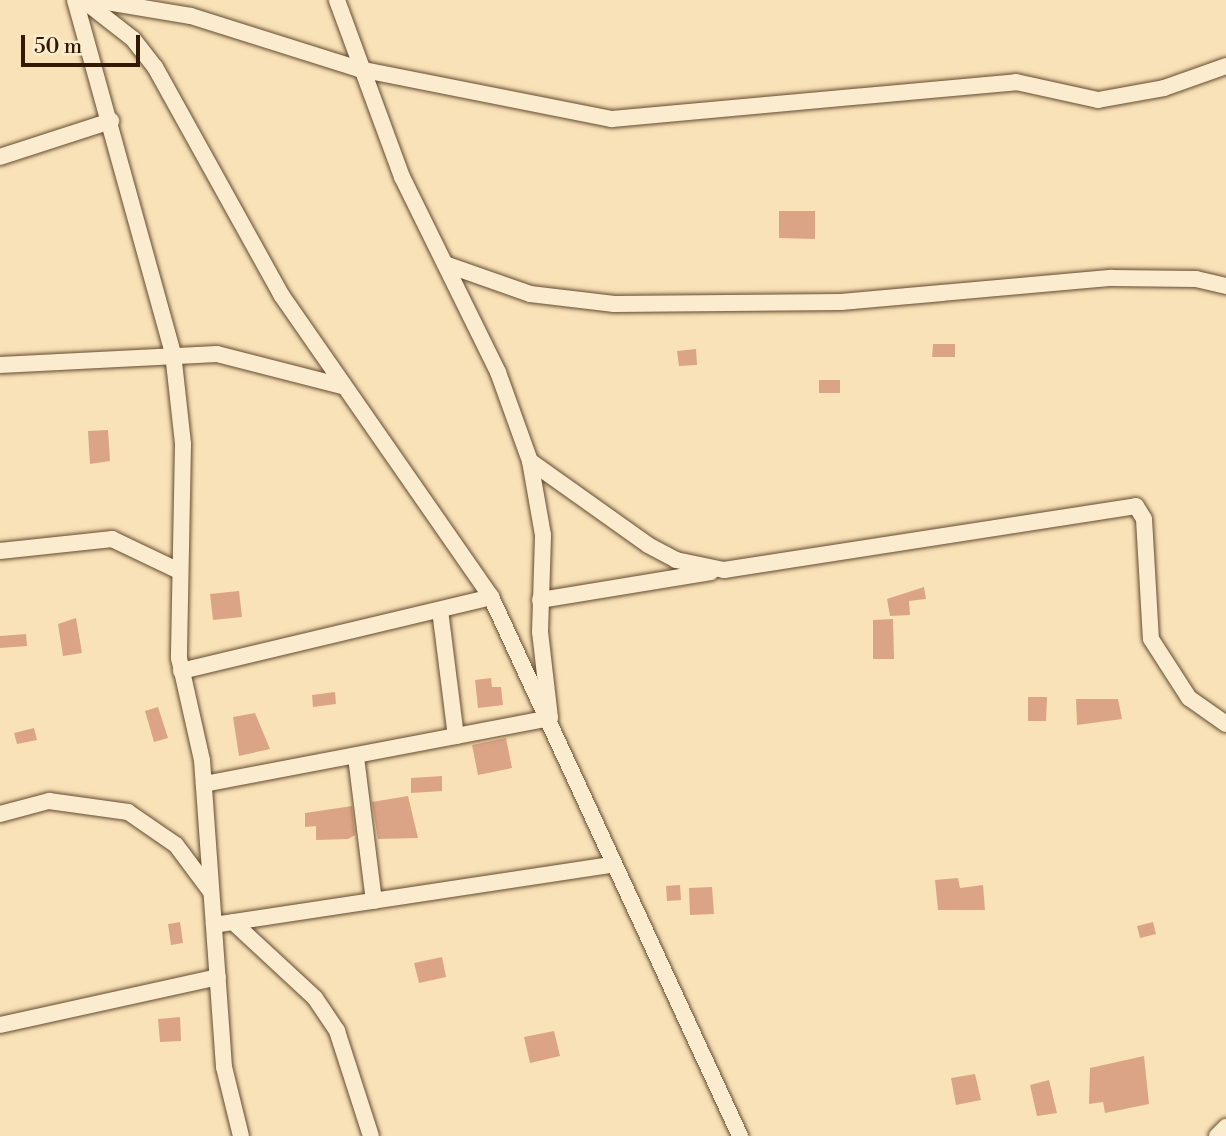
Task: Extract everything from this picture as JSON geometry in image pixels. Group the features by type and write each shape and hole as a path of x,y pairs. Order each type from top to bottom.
{"street":[{"path":"75,0 111,121 173,354 183,444 177,570 181,671 204,784 224,1068 241,1136"},
{"path":"83,0 133,39 155,67 282,296 341,386 491,597 550,718 611,865 740,1136"},
{"path":"95,0 191,16 359,69 612,119 1016,82 1098,100 1164,88 1226,66"},
{"path":"337,0 359,69 445,264 498,372 530,461 543,535 540,600 550,718"},
{"path":"0,157 111,121"},
{"path":"445,264 530,294 614,304 841,302 1112,278 1196,279 1226,286"},
{"path":"0,365 173,354 240,357 341,386"},
{"path":"530,461 648,545 676,560 724,570"},
{"path":"540,600 1136,506 1144,519 1152,639 1189,698 1226,724"},
{"path":"0,551 112,539 177,570"},
{"path":"181,671 491,597"},
{"path":"440,610 456,736"},
{"path":"204,784 550,718"},
{"path":"356,757 374,901"},
{"path":"0,814 49,801 128,812 176,845 211,892"},
{"path":"214,925 611,865"},
{"path":"233,922 315,998 337,1031 371,1136"},
{"path":"0,1025 218,977"},
{"path":"725,1108 729,1136"},
{"path":"1217,1136 1226,1128"}],"building":[{"path":"779,211 815,211 815,239 779,238"},
{"path":"933,344 955,344 955,357 932,357"},
{"path":"696,349 697,365 679,366 677,351"},
{"path":"819,380 840,380 840,393 819,393"},
{"path":"108,430 110,461 90,464 88,431"},
{"path":"924,587 926,599 909,601 910,615 890,616 887,599"},
{"path":"239,591 242,617 213,620 210,594"},
{"path":"76,618 82,653 63,656 58,624"},
{"path":"893,619 894,659 873,659 873,620"},
{"path":"26,634 27,646 0,648 0,636"},
{"path":"491,678 492,687 501,687 503,705 478,708 475,680"},
{"path":"335,692 336,704 313,707 312,695"},
{"path":"1028,697 1047,697 1046,721 1028,721"},
{"path":"1076,699 1118,699 1122,719 1077,725"},
{"path":"158,707 168,738 154,742 145,711"},
{"path":"255,713 270,749 239,756 233,717"},
{"path":"34,728 37,740 17,744 14,733"},
{"path":"506,738 512,768 478,775 472,745"},
{"path":"442,776 442,791 411,793 411,778"},
{"path":"408,796 418,838 378,839 372,802"},
{"path":"352,806 355,835 348,839 316,840 316,826 305,827 305,813"},
{"path":"958,878 960,888 983,885 985,910 938,910 935,880"},
{"path":"680,885 681,900 667,901 666,886"},
{"path":"712,887 714,914 690,915 689,888"},
{"path":"180,922 183,943 171,945 168,924"},
{"path":"1153,922 1156,934 1140,938 1137,926"},
{"path":"442,957 446,977 419,983 414,963"},
{"path":"180,1017 181,1041 160,1042 158,1019"},
{"path":"554,1031 560,1056 530,1063 524,1037"},
{"path":"1144,1056 1149,1104 1105,1113 1103,1102 1089,1104 1090,1068"},
{"path":"975,1074 981,1100 956,1105 951,1078"},
{"path":"1049,1080 1057,1113 1037,1116 1030,1085"}]}
